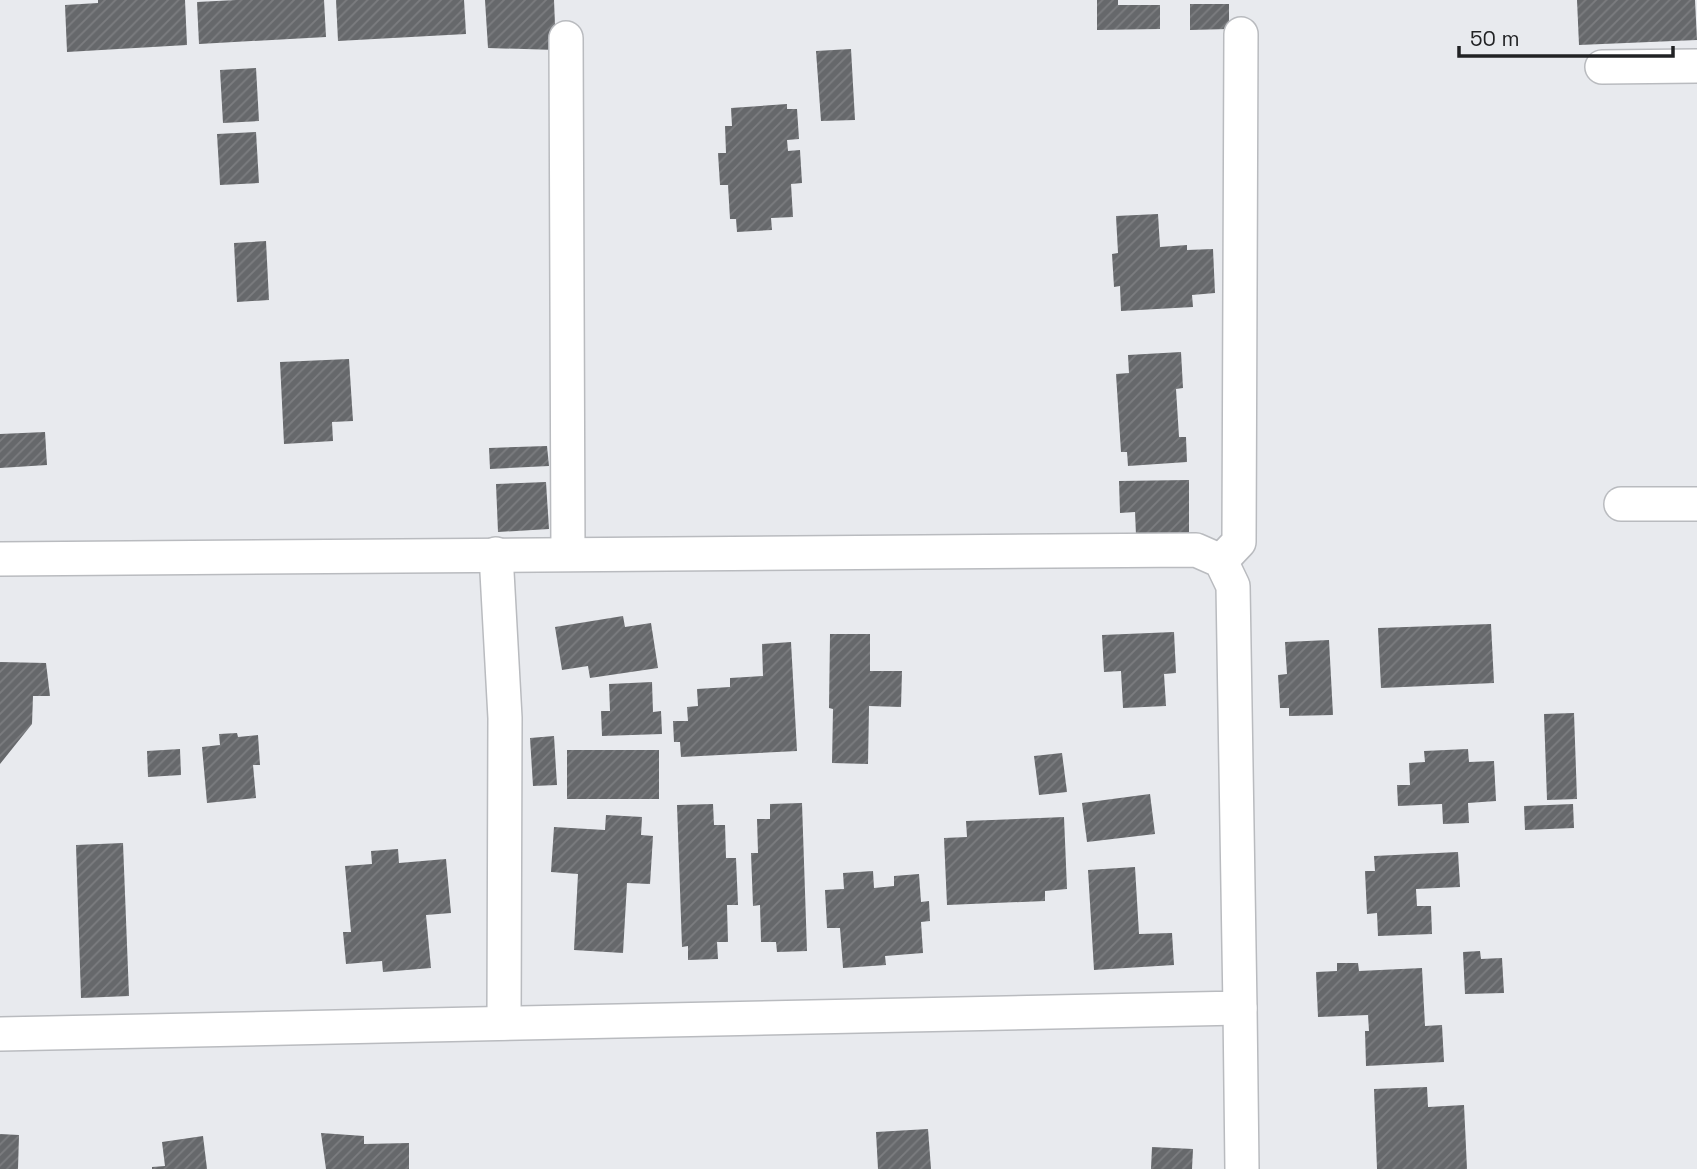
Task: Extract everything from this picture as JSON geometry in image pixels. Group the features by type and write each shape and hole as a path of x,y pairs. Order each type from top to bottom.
{"street":[{"path":"1221,561 1239,542 1241,34"},
{"path":"566,38 568,554"},
{"path":"1602,67 1697,66"},
{"path":"1621,504 1697,504"},
{"path":"0,559 1196,550 1221,561 1233,586 1242,1169"},
{"path":"496,554 505,718 505,1023"},
{"path":"0,1034 1240,1008"}],"building":[{"path":"98,0 185,0 187,45 67,52 65,5 98,3"},
{"path":"324,0 326,37 199,44 197,2"},
{"path":"336,0 464,0 466,34 338,41"},
{"path":"485,0 554,0 556,50 488,48"},
{"path":"1097,0 1118,0 1118,5 1160,5 1160,29 1097,30"},
{"path":"1577,0 1695,0 1697,40 1579,45"},
{"path":"1190,4 1229,4 1229,29 1190,30"},
{"path":"851,49 855,120 821,121 816,51"},
{"path":"256,68 259,121 223,123 220,70"},
{"path":"787,104 787,109 797,109 799,139 787,140 788,151 800,150 802,183 791,184 793,217 771,218 772,230 737,232 736,219 730,219 728,185 720,185 718,153 726,153 725,126 732,126 731,108"},
{"path":"256,132 259,183 220,185 217,134"},
{"path":"1158,214 1160,247 1187,245 1187,250 1213,249 1215,293 1192,295 1193,307 1121,311 1120,286 1114,287 1112,254 1118,253 1116,216"},
{"path":"266,241 269,300 237,302 234,243"},
{"path":"1181,352 1183,388 1176,389 1179,437 1186,437 1187,462 1128,466 1127,452 1121,452 1116,374 1129,373 1128,355"},
{"path":"349,359 353,421 332,422 333,441 284,444 280,362"},
{"path":"45,432 47,465 0,468 0,434"},
{"path":"547,446 549,466 490,469 489,448"},
{"path":"1189,480 1189,535 1136,535 1135,512 1120,513 1119,481"},
{"path":"546,482 549,529 498,532 496,484"},
{"path":"623,616 625,627 651,623 658,668 590,678 588,666 562,670 555,627"},
{"path":"1491,624 1494,683 1381,688 1378,628"},
{"path":"1174,632 1176,673 1164,674 1166,706 1123,708 1121,671 1104,672 1102,635"},
{"path":"830,634 870,634 870,671 902,671 901,707 869,706 868,764 832,763 833,709 829,708"},
{"path":"1329,640 1333,715 1289,716 1289,708 1280,708 1278,675 1287,674 1285,642"},
{"path":"791,642 797,751 681,757 680,742 674,742 673,721 688,721 687,707 698,706 697,689 730,687 730,678 763,676 762,644"},
{"path":"0,662 46,663 50,696 33,696 32,724 0,764"},
{"path":"652,682 653,712 661,711 662,734 602,736 601,711 610,711 609,684"},
{"path":"1574,713 1577,799 1547,800 1544,714"},
{"path":"237,733 238,737 258,735 260,765 253,765 256,798 207,803 202,747 220,745 219,734"},
{"path":"554,736 557,785 533,786 530,738"},
{"path":"180,749 181,775 148,777 147,751"},
{"path":"1468,749 1469,762 1494,761 1496,801 1468,803 1469,823 1443,824 1442,804 1398,806 1397,785 1410,785 1409,763 1425,762 1424,751"},
{"path":"567,750 659,750 659,799 567,799"},
{"path":"1062,753 1067,792 1039,795 1034,756"},
{"path":"1150,794 1155,834 1087,842 1082,803"},
{"path":"802,803 807,951 777,952 776,942 761,942 760,905 753,906 751,853 758,853 757,819 770,819 770,804"},
{"path":"713,804 714,825 725,825 726,858 736,858 738,905 727,905 728,942 717,942 718,959 688,960 688,946 682,947 677,805"},
{"path":"1573,804 1574,828 1525,830 1524,806"},
{"path":"606,815 642,817 641,835 653,836 650,884 627,883 623,953 574,950 578,874 551,872 554,827 605,830"},
{"path":"1064,817 1067,889 1045,891 1045,901 947,905 944,838 967,837 966,821"},
{"path":"123,843 129,996 81,998 76,845"},
{"path":"398,849 399,863 446,859 451,913 426,915 431,968 383,972 382,961 346,964 343,932 351,932 345,866 372,864 371,851"},
{"path":"1458,852 1460,887 1416,889 1417,906 1431,906 1432,934 1378,936 1377,913 1367,914 1365,871 1375,871 1374,856"},
{"path":"1135,867 1139,934 1172,933 1174,965 1094,970 1088,870"},
{"path":"873,871 874,888 894,886 894,876 919,874 921,902 929,901 930,921 921,922 923,953 885,956 886,965 843,968 840,928 827,928 825,890 844,889 843,873"},
{"path":"1480,951 1481,959 1502,958 1504,993 1465,994 1463,952"},
{"path":"1337,963 1358,963 1359,971 1422,968 1425,1026 1442,1025 1444,1062 1366,1066 1365,1031 1369,1031 1368,1015 1318,1017 1316,972 1337,971"},
{"path":"1427,1087 1428,1107 1464,1105 1467,1169 1377,1169 1374,1089"},
{"path":"928,1129 931,1169 878,1169 876,1132"},
{"path":"321,1133 364,1136 364,1144 409,1143 409,1169 326,1169"},
{"path":"0,1134 19,1135 18,1169 0,1169"},
{"path":"203,1136 207,1169 152,1169 165,1166 162,1142"},
{"path":"1152,1147 1193,1149 1192,1169 1151,1169"}]}
